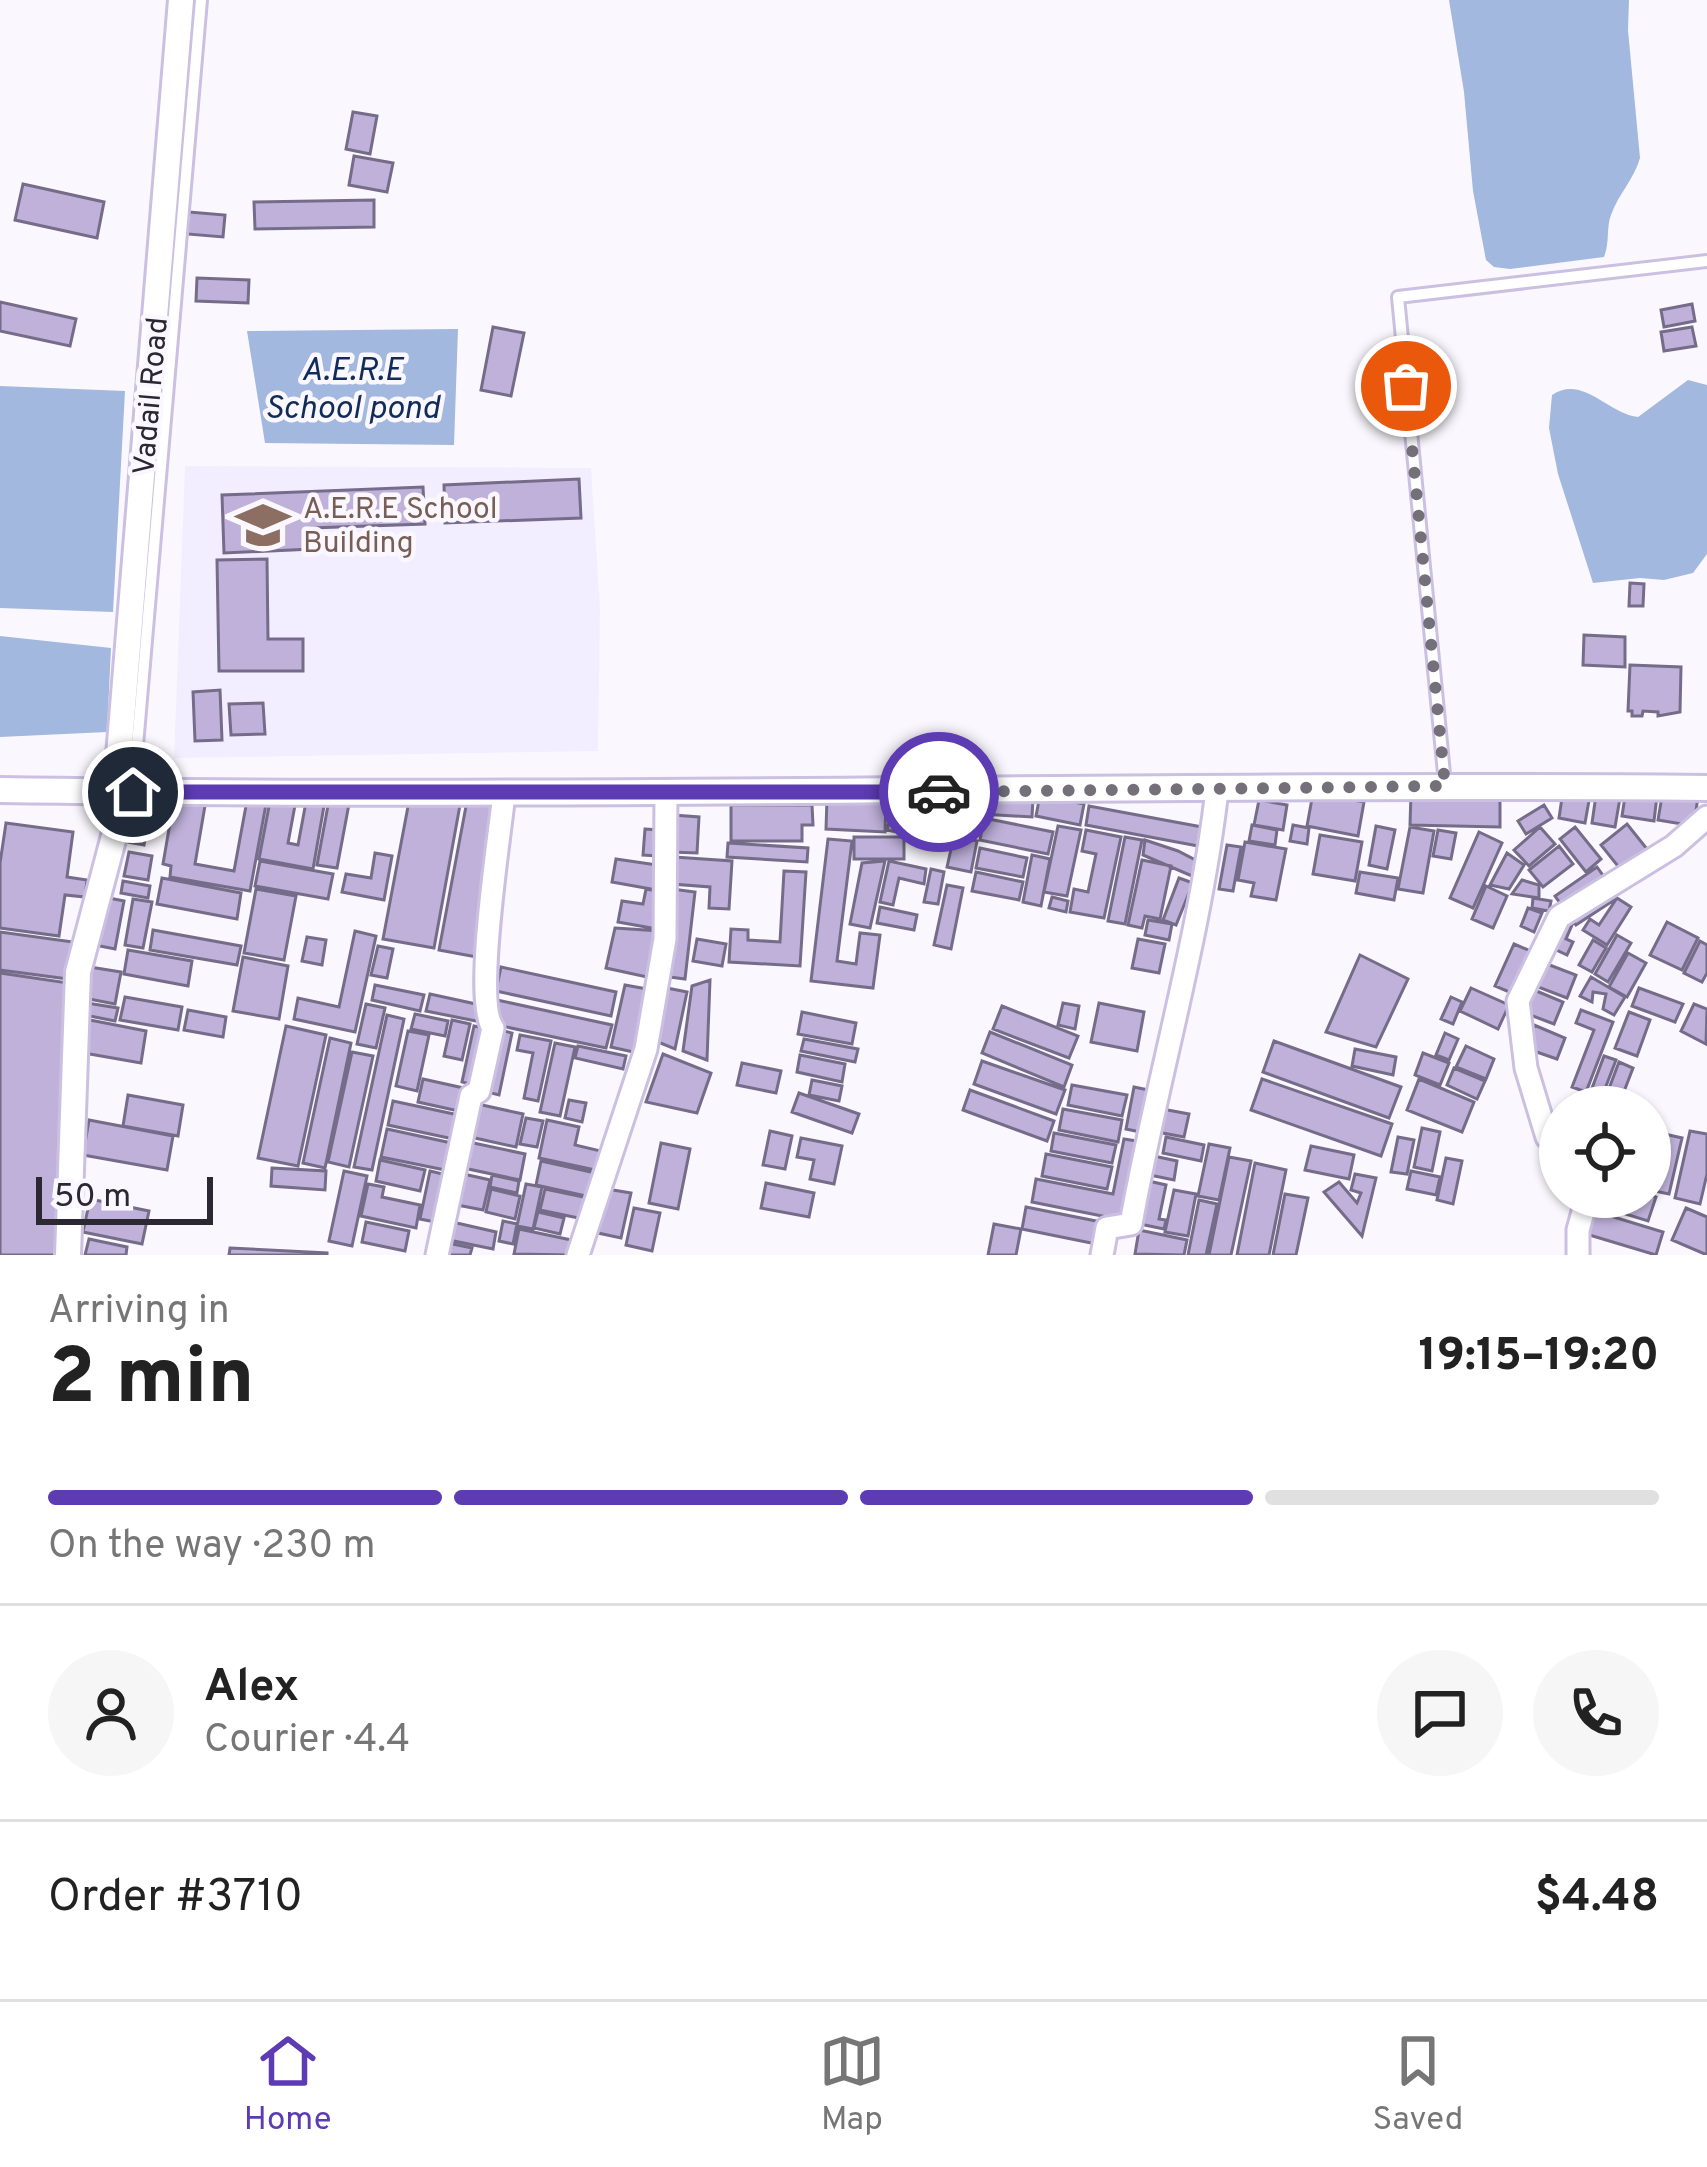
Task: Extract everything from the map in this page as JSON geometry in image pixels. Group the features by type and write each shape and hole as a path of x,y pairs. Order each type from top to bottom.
{"street":[{"name":"Vadail Road","path":"68,1255 78,973 125,792 182,0"},
{"path":"0,790 666,793 1707,788"},
{"path":"1102,1255 1107,1228 1131,1224 1158,1082 1207,878 1217,790"},
{"path":"436,1255 471,1096 479,1091 493,1028 488,1020 485,978 504,793"},
{"path":"578,1255 646,1049 665,940 666,793"},
{"path":"1539,1112 1519,1034 1518,1001 1559,917 1674,846 1707,817"},
{"path":"1578,1255 1581,1218"}],"lane":[{"path":"125,792 201,0"},
{"path":"1445,786 1398,297 1707,261"}],"shaded area":[{"path":"185,466 591,468 600,609 598,751 174,758"}],"water":[{"path":"1449,0 1629,0 1640,158 1611,215 1604,257 1510,269 1494,267 1486,260"},
{"name":"A.E.R.E School pond","path":"458,329 454,445 265,443 247,331"},
{"path":"1688,380 1707,385 1707,554 1693,573 1664,580 1593,583 1558,474 1549,428 1552,395 1574,389 1638,417"},
{"path":"0,386 125,391 113,612 0,608"},
{"path":"0,636 111,648 107,732 0,737"}],"building":[{"path":"353,112 377,116 370,154 346,149"},
{"path":"354,156 393,163 387,192 349,185"},
{"path":"23,184 104,202 97,238 15,220"},
{"path":"374,200 374,227 255,229 254,202"},
{"path":"189,212 225,215 223,237 187,234"},
{"path":"197,278 249,280 248,303 196,301"},
{"path":"0,302 76,319 70,346 0,331"},
{"path":"1692,304 1695,321 1664,327 1661,310"},
{"path":"493,327 524,333 511,396 481,390"},
{"path":"1692,327 1696,346 1664,351 1661,332"},
{"path":"579,479 581,518 445,523 444,485"},
{"path":"423,487 425,524 311,528 312,549 224,553 222,495"},
{"name":"A.E.R.E School Building","path":"267,559 268,639 303,639 303,671 219,671 217,560"},
{"path":"1630,583 1644,584 1643,606 1629,606"},
{"path":"1584,635 1625,637 1625,667 1583,665"},
{"path":"1630,665 1681,667 1680,712 1658,716 1658,712 1643,711 1642,716 1632,716 1628,711"},
{"path":"220,690 222,740 195,741 193,692"},
{"path":"263,703 265,734 231,735 229,704"},
{"path":"1597,788 1621,792 1615,827 1592,823"},
{"path":"1626,790 1657,796 1654,821 1622,816"},
{"path":"1663,790 1698,796 1694,826 1658,820"},
{"path":"1563,791 1590,795 1585,823 1559,818"},
{"path":"1411,792 1500,793 1500,827 1410,825"},
{"path":"1313,793 1364,802 1358,836 1307,826"},
{"path":"175,794 206,800 195,864 234,871 248,795 267,799 250,891 170,877 171,866 163,864"},
{"path":"891,794 908,798 905,813 888,810"},
{"path":"983,795 1033,798 1032,817 982,814"},
{"path":"1040,795 1084,804 1080,825 1036,816"},
{"path":"271,796 296,800 288,843 298,845 306,802 324,806 313,869 259,859"},
{"path":"410,796 460,805 434,948 383,939"},
{"path":"911,796 925,799 920,824 906,821"},
{"path":"927,797 980,800 979,829 926,827"},
{"path":"130,798 151,802 144,845 122,841"},
{"path":"827,798 886,801 885,832 826,829"},
{"path":"329,800 349,804 337,868 317,865"},
{"path":"1259,800 1287,805 1283,830 1254,825"},
{"path":"467,801 510,809 482,958 439,950"},
{"path":"731,805 812,805 813,825 802,825 802,841 731,841"},
{"path":"1544,805 1552,818 1526,834 1518,821"},
{"path":"1089,806 1202,827 1198,846 1086,825"},
{"path":"891,814 906,817 902,833 887,830"},
{"path":"673,815 699,817 697,853 671,852"},
{"path":"984,818 1053,832 1048,854 980,840"},
{"path":"6,823 73,832 67,877 87,880 85,897 65,895 59,936 0,928 0,863"},
{"path":"1627,824 1647,849 1621,870 1601,845"},
{"path":"1252,825 1277,830 1275,845 1249,841"},
{"path":"1293,825 1309,828 1307,844 1290,841"},
{"path":"1058,826 1081,830 1067,896 1044,892"},
{"path":"1376,826 1395,830 1387,869 1369,865"},
{"path":"1410,827 1434,831 1423,893 1398,889"},
{"path":"1540,827 1555,844 1529,866 1514,850"},
{"path":"1575,827 1601,859 1586,872 1560,839"},
{"path":"645,829 659,830 658,856 643,855"},
{"path":"1086,830 1121,837 1104,918 1070,912 1074,889 1088,892 1096,854 1082,851"},
{"path":"1438,830 1456,833 1451,859 1433,856"},
{"path":"1479,832 1502,843 1473,908 1450,898"},
{"path":"1320,835 1362,842 1355,881 1313,874"},
{"path":"954,836 977,841 971,872 947,867"},
{"path":"854,837 904,837 904,859 854,859"},
{"path":"1125,837 1142,840 1125,924 1108,921"},
{"path":"828,839 852,841 837,961 856,964 860,933 880,935 873,988 811,981"},
{"path":"1145,840 1205,865 1199,879 1143,855"},
{"path":"1245,842 1286,849 1276,900 1251,896 1254,883 1238,880"},
{"path":"728,843 808,848 807,862 727,857"},
{"path":"1227,845 1241,847 1233,891 1219,889"},
{"path":"1559,846 1573,864 1543,887 1529,870"},
{"path":"980,848 1027,858 1023,877 976,868"},
{"path":"129,852 152,856 148,880 124,876"},
{"path":"375,853 392,856 384,900 342,892 346,874 371,878"},
{"path":"1507,853 1524,865 1509,889 1490,885"},
{"path":"1032,855 1050,859 1041,906 1023,902"},
{"path":"674,857 732,861 729,909 709,908 710,887 672,884"},
{"path":"616,859 664,866 662,891 612,882"},
{"path":"1142,860 1171,866 1160,919 1145,916 1142,928 1128,925"},
{"path":"260,861 333,874 328,899 255,886"},
{"path":"885,861 870,928 850,924 862,863"},
{"path":"889,861 926,869 924,884 899,878 893,905 880,902"},
{"path":"1597,867 1607,881 1565,910 1555,896"},
{"path":"931,869 944,872 938,904 924,902"},
{"path":"784,871 806,872 800,966 729,962 731,929 748,930 748,940 780,942"},
{"path":"976,872 1023,882 1019,900 972,891"},
{"path":"1360,872 1398,878 1394,900 1356,893"},
{"path":"162,878 241,893 237,919 157,904"},
{"path":"1179,878 1193,883 1176,925 1163,920"},
{"path":"1522,880 1539,885 1539,898 1512,894"},
{"path":"123,881 150,886 148,898 121,893"},
{"path":"947,885 963,888 951,949 934,945"},
{"path":"1486,886 1507,896 1493,928 1472,919"},
{"path":"1610,888 1617,898 1576,925 1569,915"},
{"path":"256,889 296,896 284,960 244,953"},
{"path":"646,889 663,892 657,929 618,922 622,901 643,904"},
{"path":"672,889 695,892 685,979 662,976"},
{"path":"104,897 124,901 115,949 95,945"},
{"path":"1052,897 1068,901 1066,912 1049,908"},
{"path":"1533,898 1551,901 1549,911 1532,908"},
{"path":"1617,898 1631,907 1607,945 1583,930 1590,919 1599,925"},
{"path":"133,899 152,902 143,948 125,945"},
{"path":"880,907 917,915 914,930 877,923"},
{"path":"1528,908 1542,913 1534,932 1521,926"},
{"path":"1148,920 1172,924 1169,940 1145,935"},
{"path":"1560,920 1572,925 1566,939 1573,942 1567,955 1548,946"},
{"path":"1667,922 1698,938 1682,970 1650,955"},
{"path":"615,928 660,931 656,979 606,968"},
{"path":"153,930 241,946 237,965 150,950"},
{"path":"355,931 376,936 355,1032 294,1019 298,998 339,1007"},
{"path":"0,932 73,942 68,979 0,970"},
{"path":"1617,935 1631,943 1608,982 1595,974"},
{"path":"307,937 326,940 322,965 302,961"},
{"path":"697,939 726,944 722,966 693,961"},
{"path":"1138,939 1165,944 1159,973 1132,968"},
{"path":"1593,940 1606,948 1592,972 1579,965"},
{"path":"1700,941 1707,945 1707,973 1702,982 1684,973"},
{"path":"1514,944 1533,952 1514,994 1495,986"},
{"path":"378,946 393,949 387,978 371,975"},
{"path":"128,950 192,961 188,986 124,974"},
{"path":"1628,953 1646,963 1627,997 1609,987"},
{"path":"1360,955 1408,979 1376,1047 1326,1032"},
{"path":"243,957 288,966 279,1019 233,1011"},
{"path":"1547,964 1576,975 1567,998 1538,987"},
{"path":"90,967 121,972 115,1004 84,998"},
{"path":"501,967 616,992 611,1016 496,991"},
{"path":"0,973 68,983 58,1255 0,1255"},
{"path":"1591,977 1625,997 1614,1015 1603,1009 1606,994 1593,992 1592,1002 1580,996"},
{"path":"710,980 707,1060 683,1051 692,986"},
{"path":"375,985 424,995 420,1011 372,1000"},
{"path":"625,985 647,989 637,1033 646,1035 642,1054 611,1047"},
{"path":"662,987 687,992 675,1049 658,1042"},
{"path":"1471,988 1509,1005 1498,1029 1460,1011"},
{"path":"1639,988 1683,1004 1675,1022 1632,1006"},
{"path":"1534,990 1563,1002 1554,1024 1525,1013"},
{"path":"430,994 485,1006 481,1022 426,1011"},
{"path":"125,997 182,1007 178,1030 120,1020"},
{"path":"1451,997 1462,1002 1453,1024 1441,1019"},
{"path":"497,1000 612,1025 606,1048 492,1024"},
{"path":"87,1003 118,1008 115,1021 85,1015"},
{"path":"1063,1003 1079,1006 1075,1029 1058,1025"},
{"path":"1099,1003 1144,1012 1137,1051 1091,1042"},
{"path":"366,1004 385,1008 376,1048 357,1044"},
{"path":"1694,1004 1707,1009 1706,1044 1681,1031"},
{"path":"1002,1006 1078,1036 1069,1058 993,1029"},
{"path":"188,1010 226,1017 223,1037 184,1030"},
{"path":"1581,1010 1613,1022 1588,1086 1572,1086 1594,1030 1576,1023"},
{"path":"802,1012 856,1023 852,1044 798,1034"},
{"path":"1629,1012 1650,1020 1637,1056 1615,1048"},
{"path":"415,1014 448,1021 445,1036 411,1029"},
{"path":"387,1015 404,1019 372,1170 354,1167"},
{"path":"90,1020 146,1031 141,1063 84,1053"},
{"path":"452,1020 470,1024 462,1060 444,1056"},
{"path":"1534,1025 1565,1038 1557,1059 1525,1048"},
{"path":"286,1026 326,1035 298,1166 258,1158"},
{"path":"474,1026 489,1029 477,1086 462,1082"},
{"path":"497,1029 512,1033 499,1095 483,1091"},
{"path":"408,1031 429,1035 417,1091 396,1086"},
{"path":"990,1032 1072,1065 1064,1087 982,1053"},
{"path":"1445,1033 1458,1039 1449,1060 1436,1055"},
{"path":"520,1035 551,1041 538,1101 524,1098 533,1053 517,1050"},
{"path":"330,1038 351,1043 325,1168 303,1163"},
{"path":"804,1039 858,1049 855,1062 801,1051"},
{"path":"1274,1041 1401,1087 1389,1118 1263,1072"},
{"path":"555,1043 575,1047 560,1116 540,1112"},
{"path":"578,1046 626,1056 623,1069 575,1058"},
{"path":"1466,1046 1494,1059 1486,1079 1456,1067"},
{"path":"1355,1049 1396,1057 1393,1075 1352,1066"},
{"path":"352,1052 373,1056 349,1167 328,1162"},
{"path":"1423,1053 1449,1063 1440,1085 1415,1075"},
{"path":"663,1054 711,1073 697,1113 646,1102"},
{"path":"800,1055 845,1064 842,1082 797,1072"},
{"path":"1604,1056 1616,1060 1606,1086 1593,1086"},
{"path":"982,1061 1065,1090 1056,1114 974,1084"},
{"path":"1619,1062 1633,1068 1626,1086 1610,1086"},
{"path":"742,1063 781,1071 776,1093 737,1085"},
{"path":"1454,1068 1485,1081 1477,1099 1447,1085"},
{"path":"423,1079 468,1089 463,1112 418,1102"},
{"path":"1262,1079 1392,1124 1381,1156 1251,1110"},
{"path":"1419,1079 1474,1102 1462,1132 1407,1110"},
{"path":"812,1080 842,1086 839,1101 809,1095"},
{"path":"1072,1085 1127,1095 1122,1116 1068,1105"},
{"path":"1134,1087 1153,1091 1145,1133 1126,1129"},
{"path":"970,1090 1054,1121 1047,1141 963,1110"},
{"path":"799,1093 859,1114 852,1133 792,1112"},
{"path":"128,1095 183,1105 178,1136 123,1126"},
{"path":"569,1100 586,1103 582,1122 565,1118"},
{"path":"393,1101 463,1116 458,1140 388,1125"},
{"path":"473,1103 523,1114 516,1147 466,1136"},
{"path":"1157,1108 1189,1114 1184,1137 1152,1131"},
{"path":"1063,1109 1122,1120 1118,1142 1059,1130"},
{"path":"526,1118 543,1121 537,1147 520,1144"},
{"path":"89,1120 173,1136 167,1170 83,1155"},
{"path":"547,1120 579,1127 575,1145 605,1152 600,1171 539,1158"},
{"path":"1422,1128 1440,1132 1432,1171 1414,1167"},
{"path":"387,1129 456,1144 450,1171 381,1157"},
{"path":"770,1131 792,1136 785,1169 763,1165"},
{"path":"1690,1131 1707,1134 1707,1174 1700,1204 1675,1198"},
{"path":"1054,1133 1116,1145 1112,1163 1051,1151"},
{"path":"1671,1136 1682,1138 1671,1185"},
{"path":"1166,1137 1204,1145 1201,1161 1163,1153"},
{"path":"1398,1137 1414,1140 1407,1174 1391,1172"},
{"path":"801,1138 842,1146 834,1184 810,1179 814,1160 797,1157"},
{"path":"1124,1139 1143,1142 1127,1221 1032,1202 1036,1179 1113,1194"},
{"path":"464,1141 525,1154 520,1180 459,1167"},
{"path":"661,1143 690,1149 678,1209 649,1203"},
{"path":"1209,1144 1230,1148 1219,1200 1198,1196"},
{"path":"1311,1146 1354,1155 1349,1179 1305,1170"},
{"path":"1046,1154 1112,1167 1107,1189 1042,1176"},
{"path":"1149,1155 1177,1161 1174,1180 1145,1174"},
{"path":"1229,1157 1251,1161 1231,1255 1209,1255"},
{"path":"1446,1158 1462,1161 1453,1204 1437,1200"},
{"path":"380,1160 425,1170 420,1191 376,1181"},
{"path":"541,1161 600,1174 595,1198 536,1185"},
{"path":"1255,1163 1286,1170 1269,1255 1237,1255"},
{"path":"272,1168 326,1171 325,1190 271,1186"},
{"path":"344,1171 367,1176 352,1246 329,1241"},
{"path":"430,1171 451,1176 440,1223 420,1219"},
{"path":"1411,1171 1440,1177 1436,1195 1407,1189"},
{"path":"459,1173 490,1180 483,1210 452,1204"},
{"path":"1355,1174 1376,1178 1362,1236 1324,1192 1339,1182 1357,1203 1361,1193 1351,1190"},
{"path":"492,1175 519,1181 517,1193 490,1187"},
{"path":"1144,1180 1166,1185 1159,1219 1166,1220 1164,1229 1135,1223"},
{"path":"766,1183 814,1193 809,1217 761,1208"},
{"path":"368,1184 384,1187 382,1197 420,1205 416,1228 361,1216"},
{"path":"526,1184 542,1187 533,1229 517,1226"},
{"path":"491,1189 520,1196 515,1219 486,1212"},
{"path":"545,1189 593,1199 588,1220 540,1210"},
{"path":"607,1189 631,1193 621,1238 598,1233"},
{"path":"1174,1190 1196,1194 1188,1236 1165,1232"},
{"path":"1285,1194 1308,1198 1296,1255 1273,1255"},
{"path":"90,1199 149,1211 142,1244 83,1232"},
{"path":"1199,1200 1217,1204 1206,1255 1188,1255"},
{"path":"1026,1207 1101,1222 1096,1244 1022,1229"},
{"path":"634,1208 660,1213 652,1251 626,1245"},
{"path":"1686,1208 1707,1217 1707,1255 1672,1240"},
{"path":"538,1212 564,1218 560,1234 534,1228"},
{"path":"1592,1218 1617,1218 1663,1232 1656,1255 1586,1234"},
{"path":"448,1221 496,1232 493,1249 444,1239"},
{"path":"503,1221 517,1224 513,1244 499,1241"},
{"path":"366,1222 409,1231 405,1251 362,1242"},
{"path":"994,1224 1021,1229 1016,1255 988,1255"},
{"path":"519,1229 576,1241 573,1255 514,1254"},
{"path":"1139,1230 1187,1240 1184,1255 1135,1254"},
{"path":"89,1239 127,1247 126,1255 85,1255"},
{"path":"443,1242 472,1248 470,1255 441,1255"},
{"path":"230,1248 327,1253 327,1255 229,1255"}],"way so far":[{"path":"939,792 1445,786 1406,386"}],"place":[{"name":"A.E.R.E School Building","path":"263,525"}],"route":[{"path":"133,792 939,792"}]}
